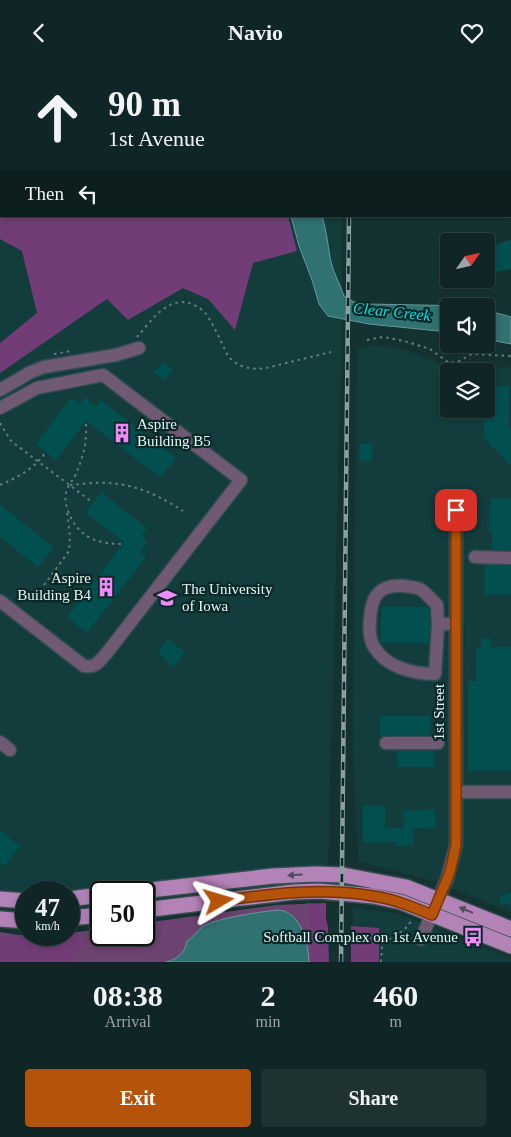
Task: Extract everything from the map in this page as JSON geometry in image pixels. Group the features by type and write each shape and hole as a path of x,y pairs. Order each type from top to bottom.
{"main road":[{"path":"155,890 280,876 344,875 406,887 511,929"},
{"path":"155,908 294,892 373,896 426,912 511,946"},
{"path":"0,899 15,900"},
{"path":"0,919 15,920"}],"street":[{"path":"0,390 31,372 44,367 116,355 140,348"},
{"path":"0,408 38,388 103,375 241,480 106,654 95,665 90,667 84,665 0,601"},
{"name":"1st Street","path":"421,939 426,912 439,899 452,863 456,845 456,505"},
{"path":"475,557 511,557"},
{"path":"387,587 419,588 437,605 438,625 435,674 402,669 387,661 374,647 369,634 370,608 376,594 387,587"},
{"path":"438,625 456,623"},
{"path":"386,743 438,743"},
{"path":"456,792 511,792"}],"path":[{"path":"367,340 383,337 404,341 430,349 449,363 459,361 472,354 511,355"},
{"path":"244,367 266,368 331,352"},
{"path":"0,423 12,441 92,502"},
{"path":"44,585 69,551 70,537 66,493 85,450 86,424"},
{"path":"0,485 39,462 45,453"},
{"path":"70,485 109,483 122,485 161,498 183,511"},
{"path":"67,506 70,517 84,535 113,544 122,544"},
{"path":"381,962 382,944 402,932 426,912"}],"shaded area":[{"name":"The University of Iowa","path":"0,217 342,217 342,327 328,870 155,886 155,881 90,881 90,892 80,893 80,881 15,881 15,895 0,894"},
{"path":"0,217 288,217 297,251 253,263 235,330 208,299 183,288 128,320 107,299 0,373 0,343 37,313 22,251 0,239"},
{"path":"372,345 403,349 440,364 440,418 495,418 495,367 511,367 511,912 430,880 358,861 353,744 357,350","holes":["453,627 465,627 463,742 451,741"]},
{"path":"307,903 323,905 328,928 329,962 311,962"},
{"path":"326,903 326,962 0,962 0,932 15,934 15,946 80,946 80,932 90,930 90,946 155,946 155,922 277,905"},
{"path":"353,908 396,913 511,958 511,962 353,962"},
{"path":"351,926 379,928 379,962 351,962"},
{"path":"0,936 15,938 15,946 80,946 80,940 87,944 71,960 64,962 0,962"}],"water":[{"name":"Clear Creek","path":"291,217 322,217 331,262 344,296 354,302 367,304 440,305 440,331 369,324 328,316 319,304 299,246"},
{"path":"495,313 511,317 511,344 495,341"},
{"path":"280,910 294,917 299,923 305,939 309,962 166,962 180,955 185,949 187,941 204,926 252,913"}],"building":[{"path":"511,240 511,269 495,272 496,244"},
{"path":"163,362 173,370 164,380 154,372"},
{"path":"495,386 509,386 511,465 484,438 484,418 495,418"},
{"name":"Aspire Building B5","path":"85,397 96,406 101,400 176,458 161,478 86,421 56,460 36,444 71,398 80,404"},
{"path":"360,443 373,444 371,462 359,460"},
{"name":"Aspire Building B4","path":"101,492 147,528 141,536 148,542 140,552 146,557 87,633 67,617 124,542 86,513"},
{"path":"490,498 511,498 511,550 492,549 492,531 489,531"},
{"path":"0,505 54,547 38,567 0,537"},
{"path":"485,565 511,566 511,594 484,594"},
{"path":"381,607 429,608 429,643 381,643"},
{"path":"491,638 491,647 511,647 511,770 468,770 468,681 476,681 476,647 481,647 481,639"},
{"path":"168,639 185,652 174,667 158,653"},
{"path":"380,716 431,716 430,735 386,735 380,737"},
{"path":"397,751 434,751 435,767 397,767"},
{"path":"363,806 385,806 385,828 404,828 403,811 435,809 436,828 413,829 413,845 396,846 396,842 363,842"},
{"path":"0,831 20,846 5,866 0,862"},
{"path":"511,893 511,904 500,904 500,895"}],"railway":[{"path":"341,962 349,217"}],"place":[{"name":"Aspire Building B5","path":"122,433"},
{"name":"Aspire Building B4","path":"106,587"},
{"name":"The University of Iowa","path":"167,598"},
{"name":"Softball Complex on 1st Avenue","path":"473,937"}],"route":[{"path":"219,901 319,891 373,896 401,903 432,915 450,872 456,845 456,510"}]}
